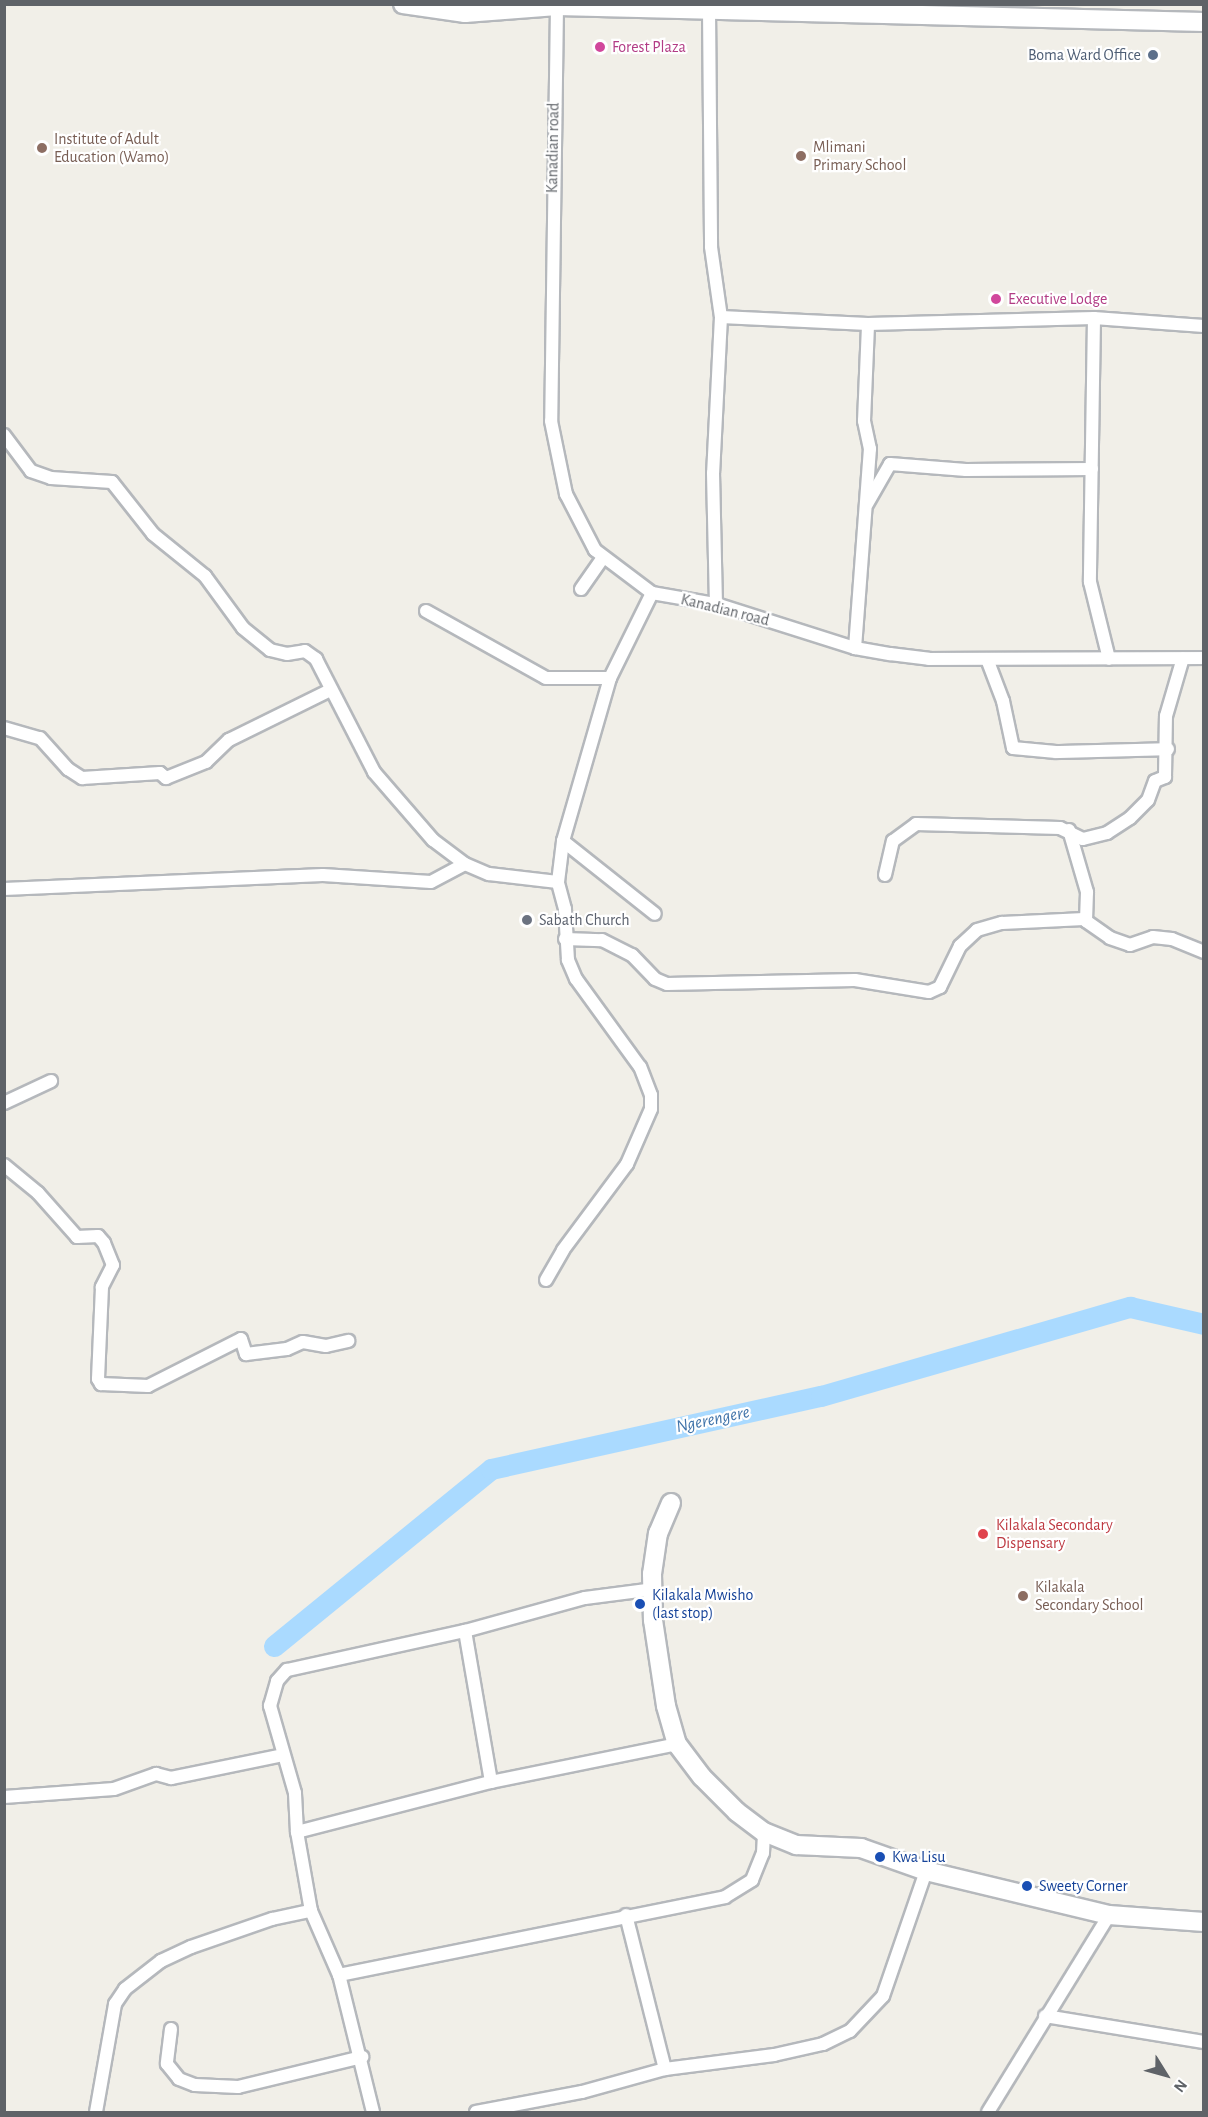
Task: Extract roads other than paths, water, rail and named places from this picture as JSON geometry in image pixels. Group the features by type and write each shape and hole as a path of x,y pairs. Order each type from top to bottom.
{"street":[{"path":"403,4 465,13 557,6 1043,10 1203,22"},
{"name":"Kanadian road","path":"557,6 551,421 566,494 590,541 603,557 652,593 716,604 855,648 929,659 1203,658"},
{"path":"709,9 711,247 721,317 713,473 716,604"},
{"path":"721,317 867,324 1094,318 1203,326"},
{"path":"1094,318 1090,582 1109,659"},
{"path":"855,648 870,449 864,421 867,324"},
{"path":"4,435 31,471 51,478 112,483 153,534 205,576 243,628 270,650 287,654 305,651 322,669 330,690 374,772 433,840 465,864 489,873 558,882"},
{"path":"870,449 890,464 966,470 1092,469"},
{"path":"865,507 890,464"},
{"path":"581,589 603,557"},
{"path":"546,1280 564,1250 627,1164 648,1120 651,1102 634,1056 576,979 568,960 558,882 563,841 610,678 652,593"},
{"path":"426,611 546,678 610,678"},
{"path":"885,874 893,841 908,826 957,823 1069,830 1090,839 1130,818 1148,800 1155,781 1165,777 1168,749 1166,716 1183,658"},
{"path":"987,659 1003,701 1013,748 1056,752 1168,749"},
{"path":"4,728 40,738 68,769 82,778 160,774 166,778 206,762 229,740 330,690"},
{"path":"1069,830 1087,892 1084,919"},
{"path":"563,841 655,914"},
{"path":"4,890 323,875 431,882 465,864"},
{"path":"566,939 602,940 632,955 655,979 667,984 855,980 929,992 942,984 960,946 976,930 1002,923 1084,919 1110,938 1130,945 1152,938 1172,939 1203,952"},
{"path":"4,1103 51,1082"},
{"path":"4,1165 38,1193 77,1237 98,1236 104,1243 113,1265 102,1287 98,1379 101,1384 148,1386 241,1339 246,1354 287,1349 303,1342 326,1346 348,1341"},
{"path":"671,1503 654,1552 653,1620 661,1681 677,1744 719,1795 764,1832 796,1845 861,1848 926,1871 1109,1915 1203,1922"},
{"path":"373,2112 362,2057 339,1975 311,1911 297,1832 295,1793 270,1706 275,1684 284,1672 465,1631 585,1598 654,1589"},
{"path":"465,1631 491,1782"},
{"path":"297,1832 491,1782 677,1744"},
{"path":"4,1797 114,1789 156,1774 171,1778 283,1755"},
{"path":"339,1975 737,1892 746,1887 760,1864 764,1832"},
{"path":"476,2112 582,2092 665,2069 774,2055 823,2044 850,2031 883,1996 926,1871"},
{"path":"96,2112 116,2004 124,1989 161,1961 191,1947 272,1919 311,1911"},
{"path":"626,1915 665,2069"},
{"path":"988,2112 1109,1915"},
{"path":"1045,2016 1203,2042"},
{"path":"171,2029 167,2064 179,2079 195,2085 238,2087 362,2057"}],"waterway":[{"name":"Ngerengere","path":"274,1646 491,1469 821,1396 1130,1307 1204,1324"}],"place":[{"name":"Forest Plaza","path":"600,47"},
{"name":"Boma Ward Office","path":"1153,55"},
{"name":"Institute of Adult Education (Wamo)","path":"42,148"},
{"name":"Mlimani Primary School","path":"801,156"},
{"name":"Executive Lodge","path":"996,299"},
{"name":"Sabath Church","path":"527,920"},
{"name":"Kilakala Secondary Dispensary","path":"983,1534"},
{"name":"Kilakala Secondary School","path":"1023,1596"},
{"name":"Kilakala Mwisho (last stop)","path":"640,1604"},
{"name":"Kwa Lisu","path":"880,1857"},
{"name":"Sweety Corner","path":"1027,1886"}]}
